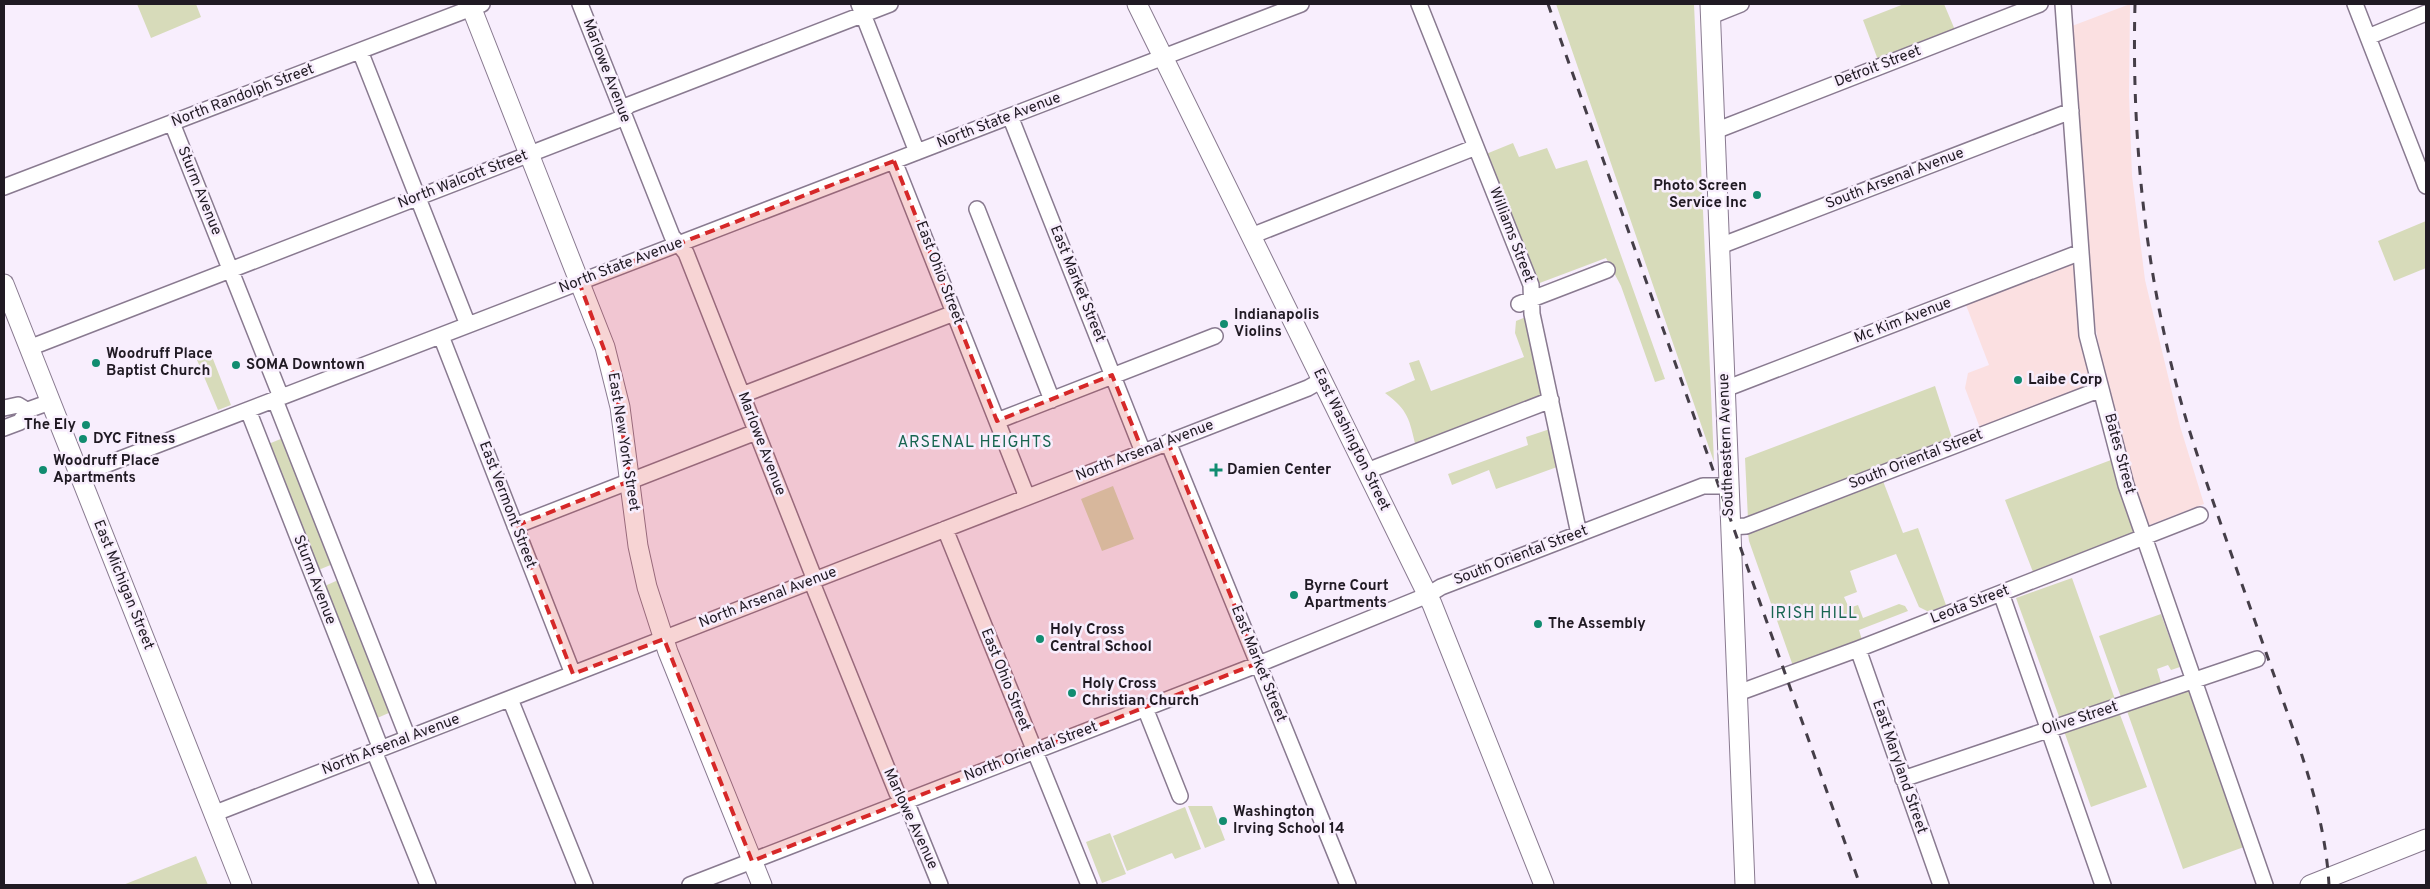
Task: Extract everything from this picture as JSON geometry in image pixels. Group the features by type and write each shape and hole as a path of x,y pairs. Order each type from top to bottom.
{"main road":[{"name":"East Washington Street","path":"1137,4 1428,595 1544,885"},
{"name":"East New York Street","path":"474,5 528,155 605,347 614,376 643,572 664,639 762,885"},
{"name":"Southeastern Avenue","path":"1711,10 1746,885"},
{"name":"East Michigan Street","path":"4,284 242,885"},
{"path":"2310,885 2426,839"}],"street":[{"name":"Marlowe Avenue","path":"580,4 672,236 686,253 897,793 904,801 940,885"},
{"name":"North Walcott Street","path":"29,348 615,121 629,105 861,9 890,4"},
{"name":"North State Avenue","path":"79,475 1301,4"},
{"name":"Williams Street","path":"1419,4 1531,285 1526,301 1532,310 1579,534"},
{"path":"1711,10 1742,4"},
{"name":"Detroit Street","path":"1715,130 2040,4"},
{"name":"Bates Street","path":"2063,4 2086,327 2120,468 2265,885"},
{"path":"2355,4 2426,186"},
{"name":"North Randolph Street","path":"4,187 360,51 474,5"},
{"path":"861,9 917,152"},
{"path":"2368,37 2426,13"},
{"path":"360,51 468,325"},
{"name":"South Arsenal Avenue","path":"1720,246 2070,111"},
{"name":"East Market Street","path":"1010,116 1143,452"},
{"name":"Sturm Avenue","path":"172,123 408,738"},
{"path":"1251,236 1476,147"},
{"name":"East Ohio Street","path":"894,161 1027,497"},
{"path":"977,209 1052,400"},
{"name":"Mc Kim Avenue","path":"1725,389 2080,252"},
{"path":"1526,301 1607,270"},
{"path":"742,395 954,313"},
{"name":"East Vermont Street","path":"441,336 574,674"},
{"path":"997,421 1215,336"},
{"name":"North Arsenal Avenue","path":"213,814 1308,388 1322,380"},
{"name":"South Oriental Street","path":"1731,527 1746,526 2101,389"},
{"path":"1367,471 1550,400"},
{"path":"25,412 50,402"},
{"path":"4,408 18,405 25,412"},
{"name":"Sturm Avenue","path":"248,410 428,885"},
{"path":"4,428 20,422 24,418 25,412"},
{"path":"515,526 756,432"},
{"name":"East Market Street","path":"1168,442 1348,885"},
{"name":"South Oriental Street","path":"1428,595 1442,587 1703,486 1729,486"},
{"name":"Leota Street","path":"1738,693 1858,649 2200,515"},
{"name":"East Ohio Street","path":"945,529 1089,885"},
{"path":"2001,593 2103,885"},
{"name":"North Oriental Street","path":"690,885 1145,708 1428,595"},
{"name":"East Maryland Street","path":"1858,649 1941,885"},
{"name":"Olive Street","path":"1903,780 2257,659"},
{"path":"510,699 585,885"},
{"path":"1145,708 1180,796"}],"highlighted area":[{"path":"894,161 997,421 1112,375 1143,452 1168,442 1258,663 752,861 664,639 573,674 515,526 630,481 614,376 579,282"}],"shaded area":[{"path":"2130,4 2129,95 2132,176 2145,280 2180,426 2204,504 2147,526 2130,476 2104,373 2094,319 2072,26"},
{"path":"2075,263 2093,387 1980,428 1965,388 1968,373 1989,365 1966,305"}],"green space":[{"path":"137,4 196,4 201,17 151,38"},
{"path":"1556,4 1694,4 1714,462"},
{"path":"1904,4 1944,4 1955,30 1878,60 1863,20"},
{"path":"1513,143 1519,157 1547,148 1556,169 1587,160 1665,379 1655,382 1621,286 1606,258 1537,284 1486,154"},
{"path":"2426,221 2426,268 2394,281 2378,241"},
{"path":"1526,317 1542,397 1416,447 1407,416 1399,405 1385,393 1415,380 1409,363 1419,360 1431,391 1524,357 1515,333 1516,321"},
{"path":"211,354 231,405 218,410 197,360"},
{"path":"1935,386 1952,438 1748,519 1745,458"},
{"path":"1550,429 1557,467 1496,489 1489,470 1452,485 1448,474 1528,445 1526,437"},
{"path":"283,438 333,564 316,571 266,445"},
{"path":"2111,460 2134,533 2033,572 2005,500"},
{"path":"1883,481 1903,533 1918,528 1946,605 1929,612 1919,607 1896,554 1850,571 1857,592 1844,597 1849,608 1858,605 1863,618 1899,604 1905,606 1908,611 1859,630 1862,640 1793,666 1749,541 1748,533"},
{"path":"1113,486 1134,539 1102,551 1081,499"},
{"path":"2072,578 2116,702 2061,722 2016,598"},
{"path":"336,581 340,582 391,712 375,719 325,589 327,585"},
{"path":"2161,614 2180,667 2171,670 2168,665 2157,669 2162,686 2122,700 2099,636"},
{"path":"2188,689 2244,847 2183,869 2127,711"},
{"path":"2119,712 2147,787 2091,807 2064,731"},
{"path":"1188,806 1212,806 1225,840 1205,848"},
{"path":"1185,807 1201,849 1175,859 1172,853 1127,871 1113,836"},
{"path":"1110,833 1126,874 1102,883 1086,842"},
{"path":"196,856 208,885 123,885"}],"railway":[{"path":"1548,4 1860,885"},
{"path":"2135,4 2136,118 2140,175 2146,232 2166,344 2180,400 2197,454 2310,780 2327,858 2329,885"}],"place":[{"name":"Photo Screen Service Inc","path":"1757,195"},
{"name":"Indianapolis Violins","path":"1224,324"},
{"name":"Woodruff Place Baptist Church","path":"96,363"},
{"name":"SOMA Downtown","path":"236,365"},
{"name":"Laibe Corp","path":"2018,380"},
{"name":"The Ely","path":"86,425"},
{"name":"DYC Fitness","path":"83,439"},
{"name":"Woodruff Place Apartments","path":"43,470"},
{"name":"Damien Center","path":"1216,470"},
{"name":"Byrne Court Apartments","path":"1294,595"},
{"name":"The Assembly","path":"1538,624"},
{"name":"Holy Cross Central School","path":"1040,639"},
{"name":"Holy Cross Christian Church","path":"1072,693"},
{"name":"Washington Irving School 14","path":"1223,821"}],"district":[{"name":"ARSENAL HEIGHTS","path":"975,443"},
{"name":"IRISH HILL","path":"1814,614"}]}
